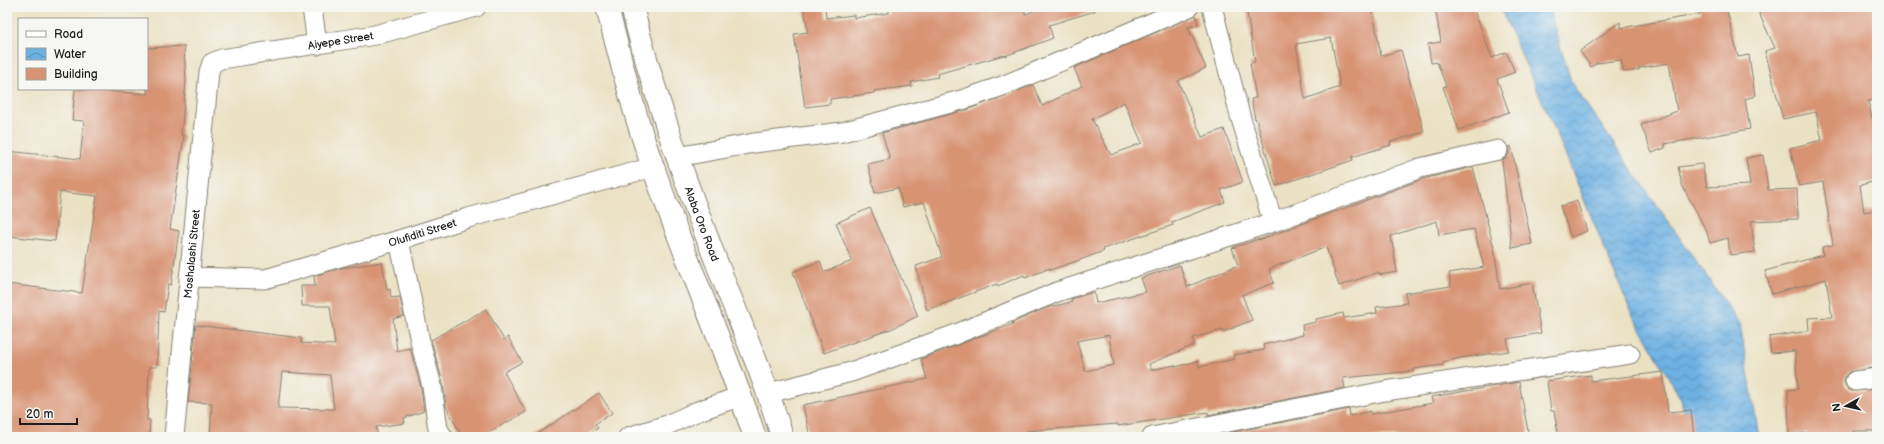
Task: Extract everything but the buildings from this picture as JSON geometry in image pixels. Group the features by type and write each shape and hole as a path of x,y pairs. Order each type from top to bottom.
{"main road":[{"path":"608,7 628,87 653,167 741,396 755,437"},
{"name":"Alaba Oro Road","path":"632,7 651,79 677,158 769,393 782,437"}],"street":[{"path":"312,7 317,45"},
{"name":"Aiyepe Street","path":"209,72 212,63 221,59 375,35 476,7"},
{"path":"677,158 754,143 842,132 965,99 1005,85 1189,7"},
{"path":"1212,7 1241,119 1273,222"},
{"name":"Moshalashi Street","path":"174,437 209,72"},
{"path":"769,393 851,372 954,335 1057,292 1273,222 1420,168 1498,150"},
{"name":"Olufiditi Street","path":"189,277 265,280 468,218 653,167"},
{"path":"399,240 420,341 432,386 438,429 443,437"},
{"path":"1152,437 1385,391 1630,354"},
{"path":"1855,381 1877,378"},
{"path":"628,437 667,425 698,411 741,396"}],"water":[{"path":"1500,7 1548,7 1572,84 1740,324 1759,437 1689,437 1681,399 1631,312 1558,137"}]}
